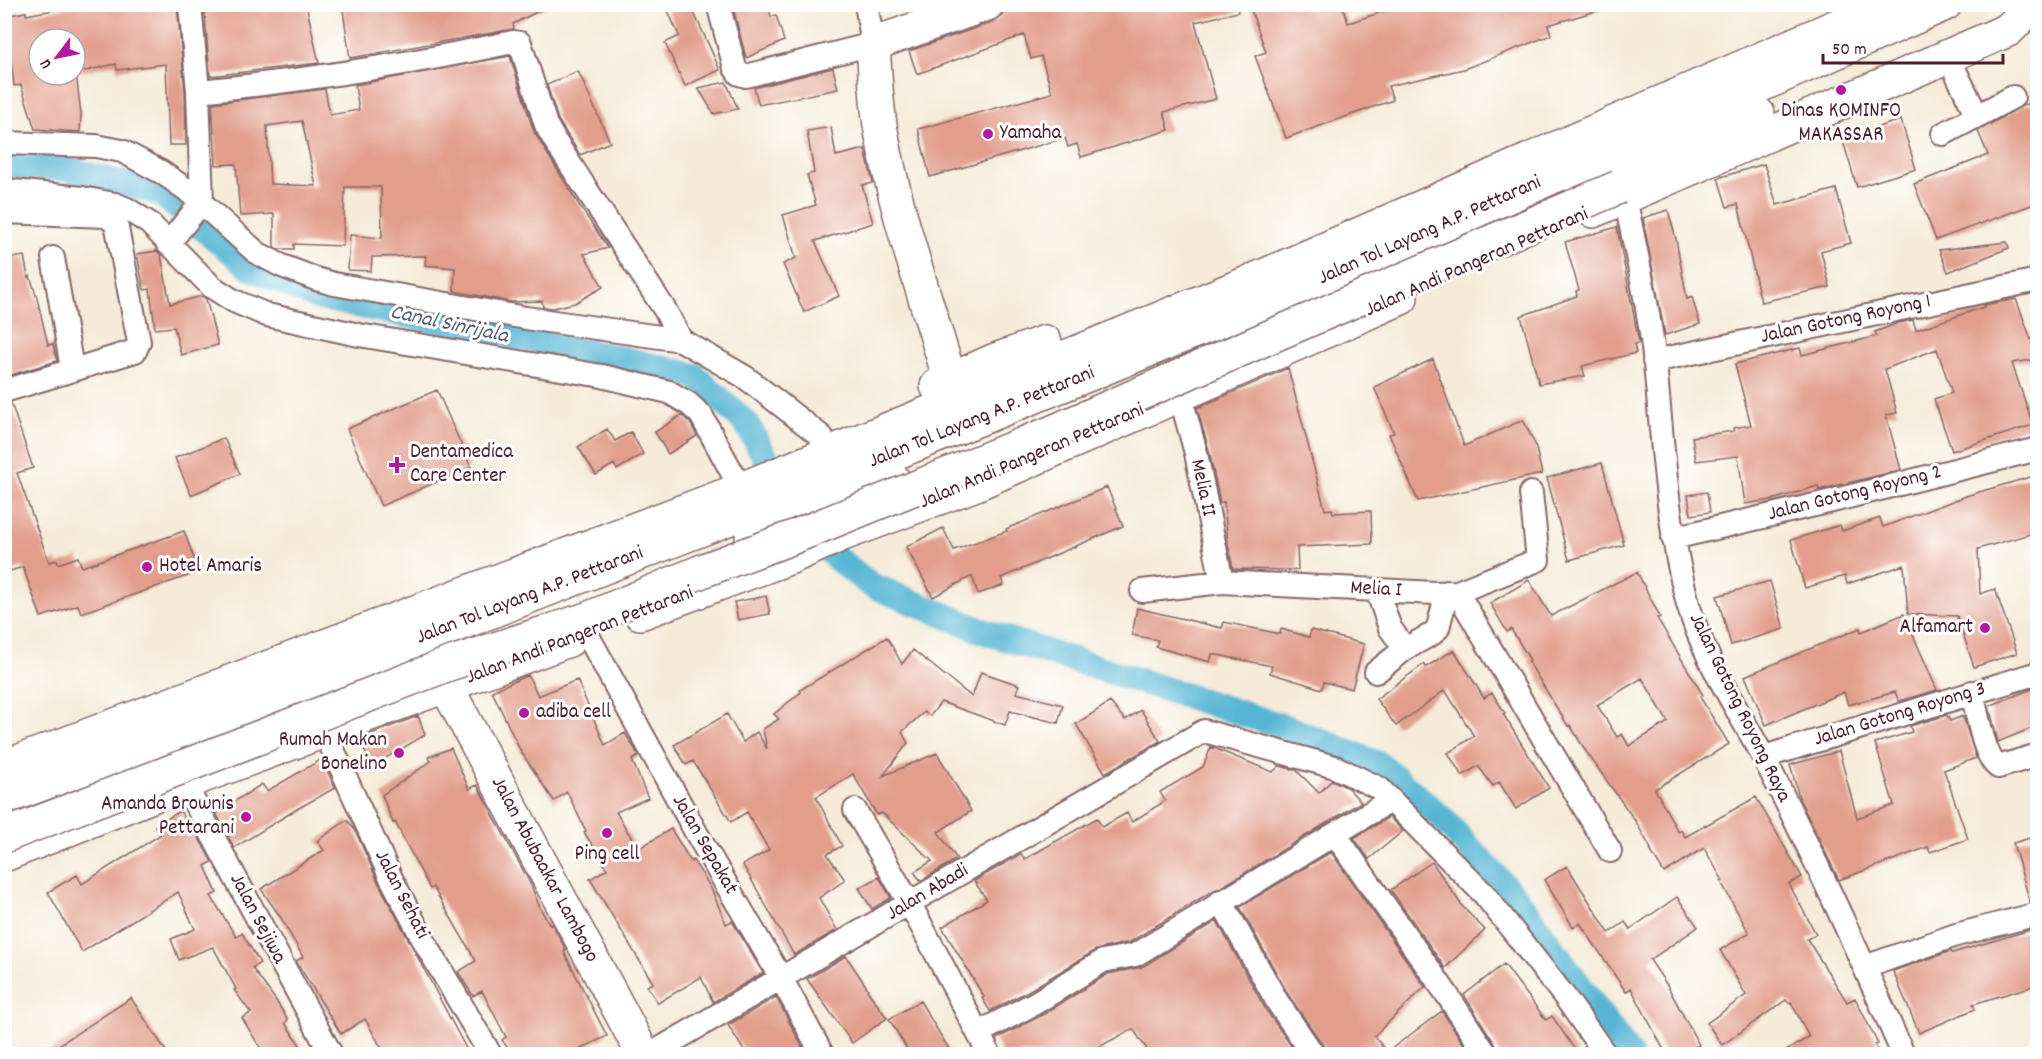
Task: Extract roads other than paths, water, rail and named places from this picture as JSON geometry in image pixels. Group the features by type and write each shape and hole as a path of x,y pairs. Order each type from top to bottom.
{"main road":[{"path":"950,380 901,217 885,150 878,112 873,44 987,4"},
{"path":"4,747 279,647 542,546 606,525 739,474 993,361 1066,335 1519,150 1852,4"},
{"name":"Jalan Tol Layang A.P. Pettarani","path":"4,767 734,492 1245,284 1887,4"},
{"name":"Jalan Tol Layang A.P. Pettarani","path":"4,798 184,731 857,468 1266,302 1945,4"},
{"name":"Jalan Andi Pangeran Pettarani","path":"4,828 174,758 324,730 587,634 615,609 777,526 1165,369 1620,172 1874,66 2009,4"},
{"name":"Jalan Andi Pangeran Pettarani","path":"4,855 184,783 254,744 615,609 793,556 842,534 976,484 1309,339 1622,192 2008,30 2034,4"},
{"path":"4,836 449,664 586,619 1048,434 1221,358 1622,192 1731,140 1874,66"},
{"name":"Jalan Abubaakar Lambogo","path":"446,686 643,1054"}],"street":[{"path":"170,240 199,205 198,91 190,4"},
{"path":"718,4 735,68 742,76 873,44 866,4"},
{"path":"198,91 279,84 520,42 546,125 659,301 681,340"},
{"path":"1948,56 1977,116"},
{"path":"1943,134 2013,97"},
{"path":"4,143 96,146 123,151 161,172 257,253 316,279 526,318 681,340 745,377 818,439"},
{"path":"4,190 82,198 115,204 137,214 170,240 212,287 234,301 267,315 359,335 602,376 669,392 689,404 701,415 739,474"},
{"name":"Jalan Gotong Royong Raya","path":"1622,192 1640,269 1654,361 1673,538 1688,605 1698,633 1749,734 1764,758 1865,967 1903,1054"},
{"path":"4,212 106,216 116,223 138,346 135,351 4,391"},
{"path":"53,258 72,369"},
{"name":"Jalan Gotong Royong 1","path":"1654,361 2037,280"},
{"name":"Melia II","path":"1180,395 1196,453 1221,582"},
{"name":"Jalan Gotong Royong 2","path":"1673,538 1832,501 2037,448"},
{"name":"Melia I","path":"1142,591 1221,582 1452,592 1538,560 1532,493"},
{"path":"825,506 842,534"},
{"path":"777,526 793,556"},
{"path":"1377,590 1390,628 1405,649"},
{"path":"1376,672 1405,649 1432,634 1438,628 1452,592"},
{"path":"1452,592 1610,851"},
{"name":"Jalan Sepakat","path":"587,634 822,1054"},
{"name":"Jalan Gotong Royong 3","path":"1764,758 2037,673"},
{"path":"1972,692 1988,754 1994,764 1998,767 2037,755"},
{"name":"Jalan Sehati","path":"324,730 391,878 424,941 490,1054"},
{"name":"Jalan Abadi","path":"651,1054 1204,731 1335,767 1379,788 1390,800"},
{"name":"Jalan Sejiwa","path":"184,783 331,1054"},
{"path":"978,1033 1037,1002 1103,961 1135,955 1390,800 1484,894 1565,998 1605,1054"},
{"path":"855,810 910,904 989,1054"},
{"path":"1335,834 1486,1054"},
{"path":"1221,901 1278,1003 1313,1054"},
{"path":"1865,967 1956,935 2037,914"}],"waterway":[{"name":"Canal Sinrijala","path":"4,167 63,168 160,193 251,268 316,297 615,357 695,376 746,423 784,490"},
{"path":"809,532 836,558 871,585 985,632 1294,730 1381,765 1442,818 1517,899 1629,1054"}],"place":[{"name":"Dinas KOMINFO MAKASSAR","path":"1841,90"},
{"name":"Yamaha","path":"988,134"},
{"name":"Dentamedica Care Center","path":"397,465"},
{"name":"Hotel Amaris","path":"147,567"},
{"name":"Alfamart","path":"1985,628"},
{"name":"adiba cell","path":"524,713"},
{"name":"Rumah Makan Bonelino","path":"399,753"},
{"name":"Amanda Brownis Pettarani","path":"246,817"},
{"name":"Ping cell","path":"607,833"}]}
